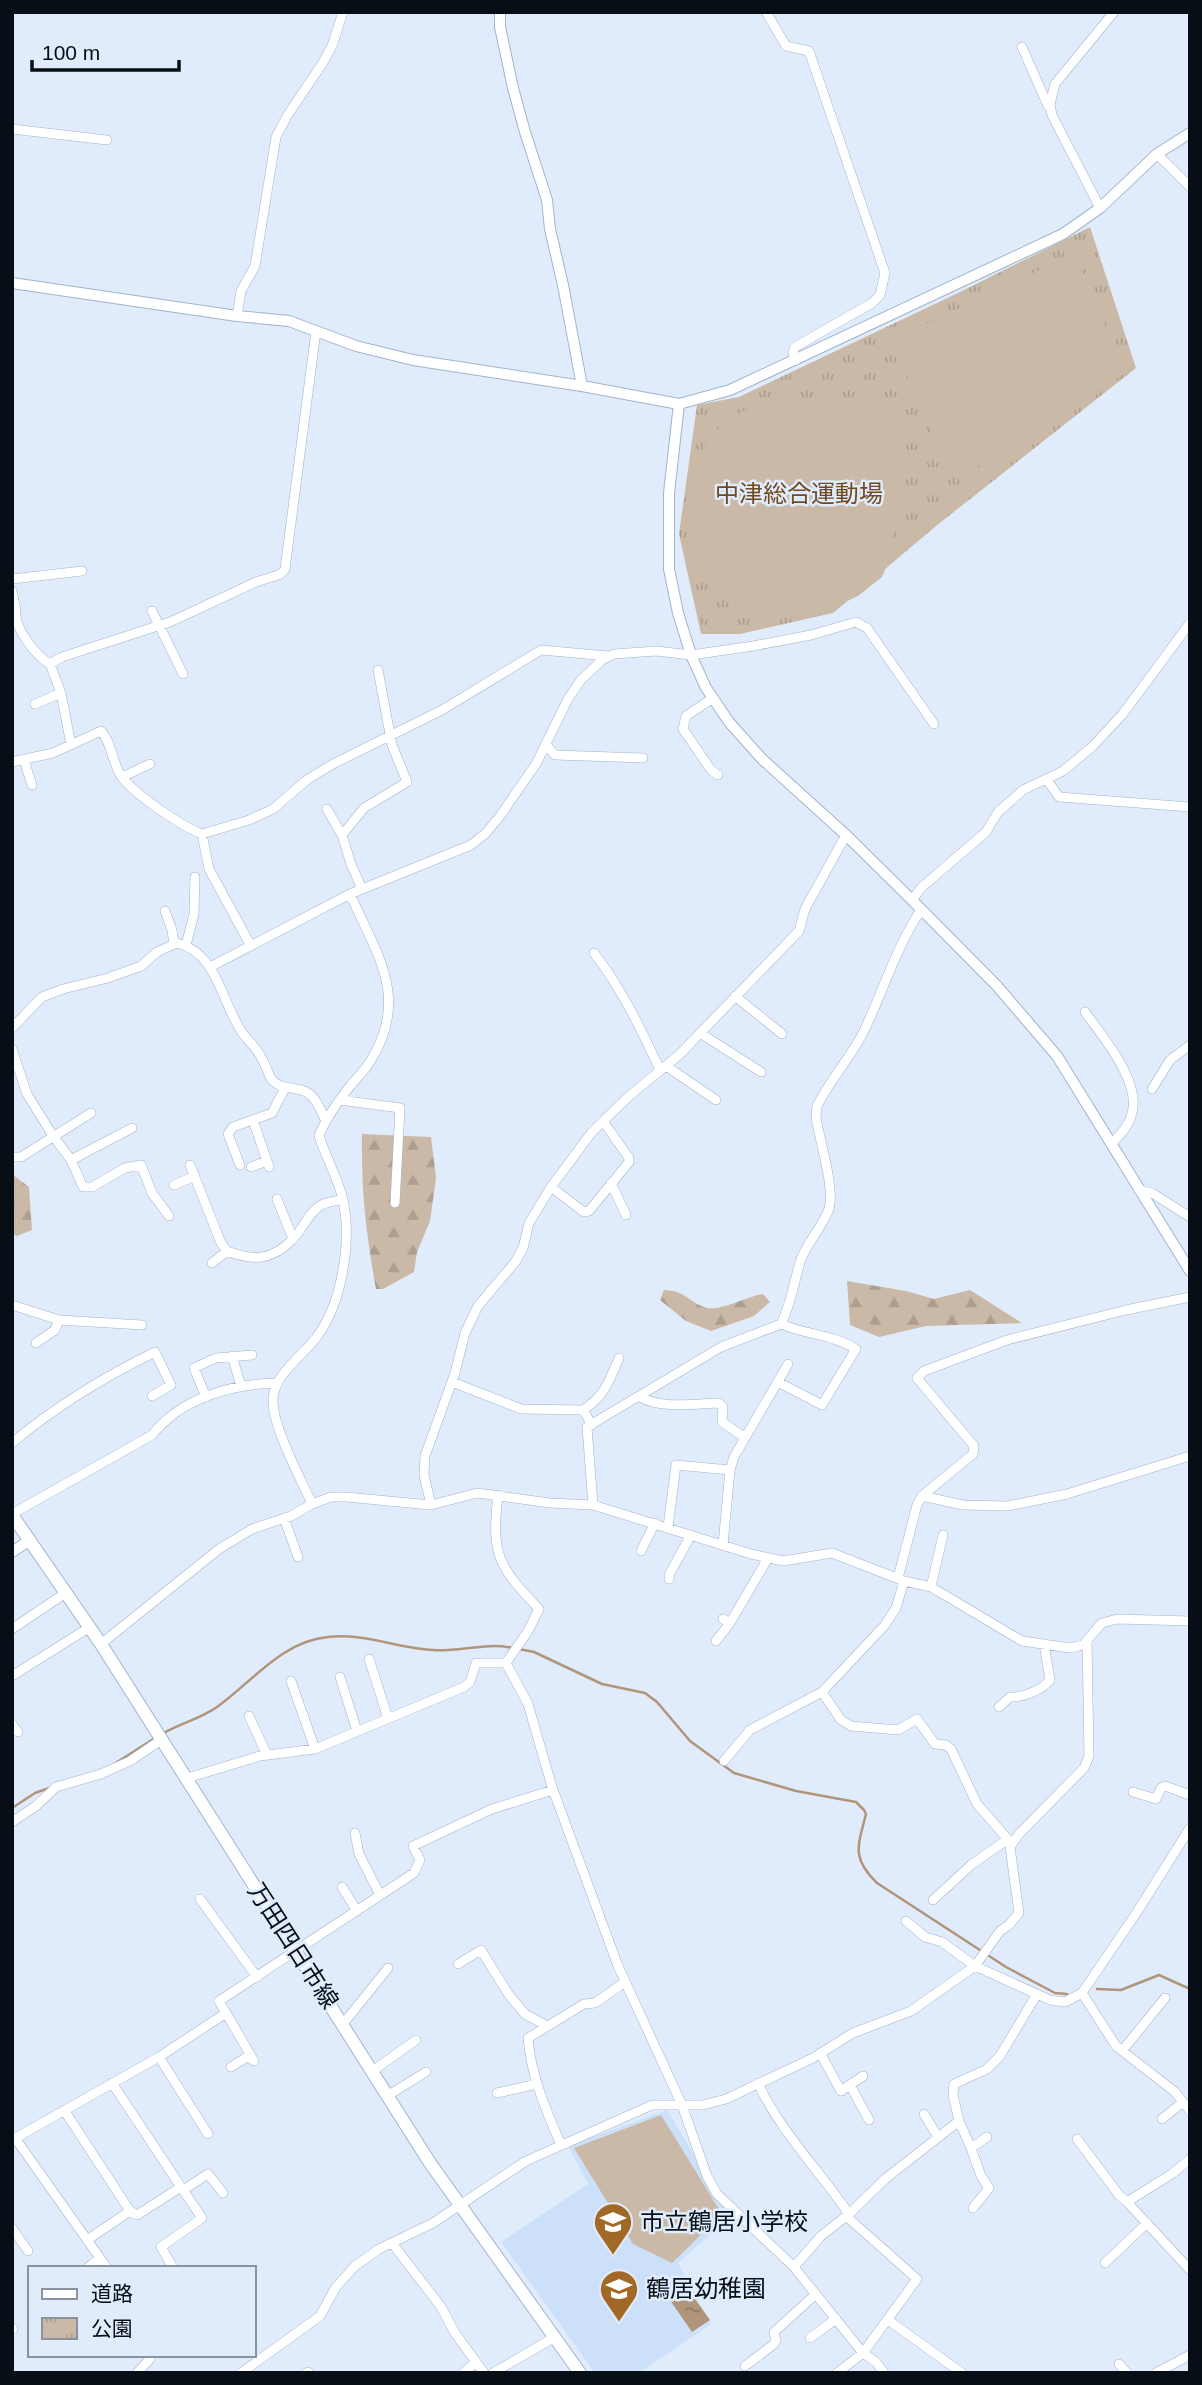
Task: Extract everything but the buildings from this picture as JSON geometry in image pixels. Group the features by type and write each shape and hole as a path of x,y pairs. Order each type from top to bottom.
{"main road":[{"name":"万田四日市線","path":"12,1515 101,1644 458,2205 580,2373"}],"street":[{"path":"237,316 241,291 255,266 276,137 327,55 343,12"},
{"path":"500,12 500,27 513,88 547,200 550,229 582,386"},
{"path":"766,12 786,46 809,51 885,273 880,295 872,303 795,347 793,353 796,360"},
{"path":"1052,115 1050,104 1055,83 1114,12"},
{"path":"1022,47 1052,115 1100,208"},
{"path":"12,129 107,140"},
{"path":"12,283 237,316 289,321 356,346 413,360 679,404 730,390 1063,234 1100,208 1157,154 1190,134"},
{"path":"1157,154 1190,187"},
{"path":"50,664 62,657 159,626 256,582 281,574 285,569 316,331"},
{"path":"679,404 668,493 669,569 678,613 691,655 713,698 729,722 762,760 846,835 912,900 997,986 1057,1056 1190,1271"},
{"path":"12,579 82,571"},
{"path":"12,591 15,616 24,635 38,657 50,664 61,693 71,746"},
{"path":"152,611 183,674"},
{"path":"210,967 349,894 471,845 486,833 500,816 536,764 580,680 602,660 614,654 656,652 691,655 801,637 856,622 867,628 934,724"},
{"path":"912,900 922,887 986,832 999,812 1023,790 1047,780 1076,761 1122,715 1190,622"},
{"path":"12,762 53,753 101,731 106,736 122,777 165,813 202,834 249,820 273,809 308,779 442,710 541,650 609,657"},
{"path":"342,835 364,808 407,782 390,735 378,670"},
{"path":"35,704 61,693"},
{"path":"713,698 686,716 683,729 711,770 718,775"},
{"path":"547,746 555,755 643,758"},
{"path":"24,760 32,785"},
{"path":"122,777 150,764"},
{"path":"1047,780 1059,797 1190,807"},
{"path":"327,809 342,835 362,889"},
{"path":"202,834 209,869 251,946"},
{"path":"431,1504 424,1475 425,1456 452,1382 465,1333 478,1306 516,1261 523,1248 529,1223 551,1187 603,1121 700,1033 799,931 805,909 846,835"},
{"path":"186,945 194,914 195,877"},
{"path":"312,1504 274,1410 273,1396 277,1383 316,1338 331,1314 347,1242 343,1199 319,1135 340,1100 371,1060 388,1022 391,1004 385,973 349,894"},
{"path":"593,1505 587,1427 721,1347 781,1324 801,1258 830,1207 831,1193 816,1118 817,1106 861,1037 881,997 901,944 921,910"},
{"path":"165,911 174,944"},
{"path":"12,1028 43,997 141,966 157,952 174,944 186,945 195,949 210,967 241,1031 261,1055 271,1079 285,1088 307,1092 318,1103 326,1121"},
{"path":"594,953 611,975 663,1068 716,1100"},
{"path":"735,996 782,1034"},
{"path":"1085,1012 1126,1073 1133,1095 1133,1110 1129,1122 1111,1144"},
{"path":"700,1033 761,1072"},
{"path":"1152,1089 1170,1060 1190,1045"},
{"path":"12,1049 27,1094 71,1160 83,1187 92,1187 125,1168 141,1165 152,1193 169,1216"},
{"path":"240,1165 228,1134 233,1127 272,1113 285,1088"},
{"path":"340,1100 400,1108 395,1203"},
{"path":"12,1157 21,1157 91,1113"},
{"path":"251,1167 268,1164 253,1120"},
{"path":"551,1187 584,1212 589,1211 628,1162 629,1158 603,1121"},
{"path":"71,1160 132,1128"},
{"path":"190,1165 221,1243 227,1251 257,1260 273,1254 293,1239 303,1223 321,1205 343,1199"},
{"path":"174,1185 195,1176"},
{"path":"611,1183 626,1215"},
{"path":"1139,1191 1152,1193 1190,1217"},
{"path":"277,1199 293,1239"},
{"path":"212,1263 227,1251"},
{"path":"723,1761 750,1730 822,1692 885,1625 896,1608 917,1505 922,1496 973,1454 974,1446 917,1378 924,1371 1007,1340 1190,1297"},
{"path":"12,1305 59,1320 142,1325"},
{"path":"36,1343 55,1330 59,1320"},
{"path":"778,1381 822,1405 856,1349 840,1339 794,1330 781,1324"},
{"path":"12,1443 109,1374 155,1352 171,1384 152,1396"},
{"path":"206,1397 194,1368 216,1358 251,1355"},
{"path":"232,1356 241,1386"},
{"path":"452,1382 521,1409 583,1410 604,1393 620,1358"},
{"path":"723,1545 730,1470 734,1457 788,1364"},
{"path":"12,1515 152,1435 161,1424 182,1408 229,1387 277,1383"},
{"path":"640,1397 662,1404 719,1403 723,1407 722,1422 745,1437"},
{"path":"583,1410 592,1425"},
{"path":"922,1496 963,1506 1009,1506 1067,1494 1190,1456"},
{"path":"668,1527 676,1465 730,1470"},
{"path":"101,1644 219,1549 252,1530 312,1504 331,1497 431,1504 477,1493 550,1503 593,1505 783,1561 832,1553 901,1580 931,1587 1022,1641 1070,1648 1083,1645 1102,1623 1117,1619 1190,1621"},
{"path":"498,1495 496,1542 503,1564 511,1580 539,1609 506,1663"},
{"path":"284,1518 298,1557"},
{"path":"641,1551 654,1523"},
{"path":"669,1579 691,1535"},
{"path":"931,1587 943,1535"},
{"path":"12,1552 30,1540"},
{"path":"716,1642 726,1621 768,1558"},
{"path":"12,1629 67,1592"},
{"path":"12,1676 90,1628"},
{"path":"933,1900 971,1865 1019,1834 1084,1768 1089,1756 1087,1641"},
{"path":"999,1707 1010,1697 1017,1698 1046,1685 1050,1680 1044,1644"},
{"path":"369,1659 388,1718"},
{"path":"187,1778 267,1755 315,1749 464,1687 470,1682 475,1663 506,1663"},
{"path":"506,1663 528,1704 553,1790 625,1982 682,2105 707,2176 718,2194 794,2267 863,2353 876,2362 884,2373"},
{"path":"340,1677 357,1731"},
{"path":"291,1681 315,1749"},
{"path":"241,2373 254,2370 320,2316 336,2287 355,2266 379,2249 433,2223 526,2161 652,2105 703,2105 726,2099 820,2053 853,2033 911,2011 975,1966 1000,1931 1019,1913 1010,1841 977,1804 951,1749 946,1745 935,1744 917,1719 898,1730 851,1726 841,1720 822,1692"},
{"path":"249,1716 267,1755"},
{"path":"12,1822 36,1806 56,1787 100,1774 130,1761 161,1740"},
{"path":"1133,1792 1156,1799 1161,1788 1165,1786 1190,1795"},
{"path":"231,2067 252,2058 219,2001 414,1872 420,1860 414,1846 492,1809 553,1790"},
{"path":"906,1921 925,1937 942,1942 975,1966 1050,2000 1065,2002 1082,1993 1190,1828"},
{"path":"355,1833 359,1854 380,1895"},
{"path":"342,1886 357,1911"},
{"path":"200,1899 257,1977"},
{"path":"458,1964 481,1950 509,1995 525,2014 547,2026"},
{"path":"343,2024 388,1968"},
{"path":"561,2145 537,2084 528,2038 584,2004 595,2003 625,1982"},
{"path":"1082,1993 1116,2046 1175,2092 1190,2111"},
{"path":"973,2208 989,2188 981,2176 959,2121 953,2095 954,2084 987,2069 1000,2056 1037,1994"},
{"path":"1122,2052 1165,1998"},
{"path":"106,2266 14,2139 159,2057 226,2013"},
{"path":"371,2072 416,2040"},
{"path":"820,2053 841,2091 863,2076"},
{"path":"159,2057 208,2134"},
{"path":"387,2096 426,2072"},
{"path":"112,2083 202,2218 161,2247 172,2266"},
{"path":"758,2083 766,2101 847,2215 917,2278 863,2353 837,2373"},
{"path":"498,2093 537,2084"},
{"path":"850,2085 869,2120"},
{"path":"1161,2119 1183,2102"},
{"path":"64,2110 130,2211 137,2215 208,2174 223,2193"},
{"path":"924,2113 938,2137"},
{"path":"794,2267 821,2236 885,2179 959,2121"},
{"path":"971,2148 987,2137"},
{"path":"1077,2139 1119,2195 1190,2270"},
{"path":"1127,2202 1190,2159"},
{"path":"87,2240 130,2211"},
{"path":"1105,2263 1147,2223"},
{"path":"12,2228 28,2250"},
{"path":"392,2243 440,2307 484,2373"},
{"path":"90,2266 100,2258"},
{"path":"745,2366 774,2344 774,2333 816,2294"},
{"path":"810,2338 836,2319"},
{"path":"888,2320 962,2373"},
{"path":"493,2373 555,2337"},
{"path":"1156,2373 1190,2355"},
{"path":"137,2373 150,2359"},
{"path":"463,2373 476,2362"},
{"path":"1119,2364 1127,2373"}],"shaded area":[{"path":"667,2110 731,2216 678,2263 711,2324 639,2373 595,2373 501,2242 588,2184 568,2146"}],"green space":[{"name":"中津総合運動場","path":"1090,227 1136,368 936,526 833,613 740,634 701,634 679,534 697,405 739,397"},
{"path":"1075,253 1125,373 1018,453 951,475 891,341"},
{"path":"872,401 904,430 890,558 882,577 858,596 814,617 787,618 750,613 728,600 698,567 687,539 685,513 694,463 723,422 745,410"},
{"path":"362,1134 431,1137 436,1178 430,1221 417,1252 414,1272 383,1289 376,1289 369,1249 363,1193"},
{"path":"12,1174 29,1187 32,1230 17,1236 12,1234"},
{"path":"847,1281 906,1291 934,1299 970,1290 1022,1323 926,1326 879,1337 850,1325"},
{"path":"664,1290 677,1292 710,1308 763,1294 770,1302 754,1316 711,1331 686,1321 660,1300"},
{"path":"661,2115 722,2214 672,2263 633,2244 574,2148"}],"water":[{"path":"682,2281 710,2320 692,2332 665,2293"}],"waterway":[{"path":"164,1733 211,1711 268,1664 311,1640 341,1636 433,1650 493,1646 513,1648"},
{"path":"519,1649 534,1652 602,1684 645,1693 657,1702 690,1741 734,1773 796,1791 856,1802 866,1814 859,1843 860,1859 877,1883 1006,1967 1055,1993 1067,1994"},
{"path":"114,1764 155,1738"},
{"path":"12,1808 35,1793 52,1787"},
{"path":"1097,1989 1121,1990 1159,1975 1190,1989"}],"place":[{"name":"市立鶴居小学校","path":"613,2256"},
{"name":"鶴居幼稚園","path":"619,2323"}]}
